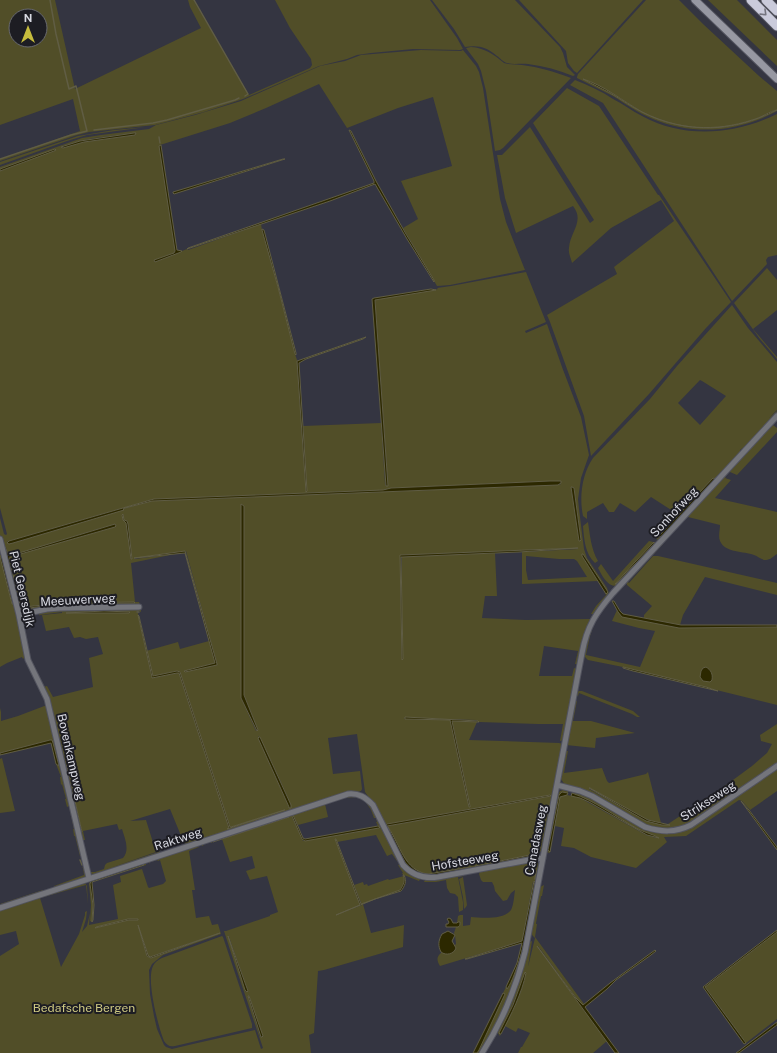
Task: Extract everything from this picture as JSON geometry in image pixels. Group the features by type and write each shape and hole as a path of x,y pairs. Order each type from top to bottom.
{"highway":[{"path":"751,0 777,26"},
{"path":"766,0 777,11"}],"street":[{"path":"695,0 777,79"},
{"name":"Sonhofweg","path":"590,624 613,593 777,416"},
{"name":"Piet Geersdijk","path":"0,539 19,615 24,644"},
{"name":"Meeuwerweg","path":"19,615 60,608 139,607"},
{"name":"Canadasweg","path":"482,1053 503,1016 513,993 521,968 529,936 582,653 590,624"},
{"name":"Bovenkampweg","path":"24,644 28,660 47,699 89,878"},
{"name":"Strikseweg","path":"557,785 592,796 645,827 655,830 673,831 691,826 777,766"},
{"name":"Raktweg","path":"0,908 343,795 353,793 362,795"},
{"name":"Hofsteeweg","path":"362,795 373,805 403,865 417,876 430,878 438,877 543,858"}],"green space":[{"path":"0,0 55,0 75,89 201,28 188,0 194,0 249,95 310,68 312,65 311,59 290,28 275,0 430,0 463,49 413,49 357,55 319,66 243,99 204,112 155,125 89,132 0,161 0,159 80,131 73,99 0,125"},
{"path":"432,0 515,0 560,47 567,67 575,75 573,76 540,66 507,63 486,49 474,46 465,47 454,29"},
{"path":"519,0 643,0 577,73 568,63 566,51"},
{"path":"646,0 679,0 759,76 777,91 777,111 747,124 732,127 716,129 684,128 648,117 613,96 577,78 578,74"},
{"path":"708,0 737,0 777,40 777,66"},
{"path":"471,47 489,52 504,63 541,68 571,78 500,150 495,151 486,91 481,71 478,64 466,48"},
{"path":"421,50 463,50 479,72 483,88 500,199 506,222 525,270 450,285 437,286 403,228 418,219 401,181 452,166 433,97 398,108 347,128 319,84 230,123 160,145 175,251 174,253 154,261 155,262 187,249 188,250 261,224 297,360 307,492 303,426 381,423 385,484 386,486 388,485 375,299 438,289 437,288 526,272 546,322 525,331 526,333 547,324 581,417 589,455 581,478 578,499 584,549 587,558 607,588 609,594 594,614 591,614 606,595 604,589 606,593 608,592 583,554 582,556 598,581 522,584 522,552 578,548 400,555 402,659 402,557 495,553 497,596 485,596 482,618 526,620 591,619 586,630 578,664 575,664 578,651 544,646 539,676 572,676 574,668 577,669 563,740 560,741 563,724 404,718 450,720 469,807 452,720 477,722 469,740 563,744 543,848 538,855 531,858 433,876 412,871 402,861 375,806 365,792 357,734 328,738 333,774 360,771 361,791 344,793 187,844 184,843 170,809 130,821 146,820 156,852 110,868 160,851 159,854 95,875 90,872 104,869 107,863 123,858 127,848 125,840 122,829 119,830 117,824 83,831 85,840 82,840 50,703 43,687 47,686 53,697 93,687 89,658 103,654 98,637 86,639 80,637 74,638 69,627 46,631 42,615 62,612 40,615 40,616 38,612 61,609 141,610 141,612 136,612 138,613 146,651 178,642 180,649 209,641 215,663 184,672 217,664 186,551 134,558 180,553 131,563 135,602 139,602 140,606 58,607 26,612 18,607 0,535 0,518 4,534 7,534 0,508 0,171 56,149 0,169 0,167 82,138 149,129 156,125 241,101 320,66 345,61 361,55","holes":["134,133 136,134 84,142 63,148 61,147 94,138","549,481 561,482 561,484 558,485 152,501 13,543 9,544 7,542 154,499 383,490 391,488","571,487 574,488 579,541","241,504 244,506 244,695 258,730 256,731 241,698","123,514 124,520 127,521 128,524 132,559 126,523 123,520","115,524 116,526 9,557 9,561 6,547 9,556","526,556 574,559 577,561 587,577 528,580","11,566 20,604 24,607 63,603 135,603 57,604 23,609 19,604 10,568","104,611 130,612 66,613","147,653 153,676 177,671 180,672 230,827 285,810 227,829 229,828 179,673 153,678","259,736 291,805 291,808 289,807 258,738","66,766 67,766 82,832 81,831","551,796 387,826 386,825","388,827 403,856 413,868 426,874 415,871 408,866","538,853 532,856 475,866 525,856","471,867 447,873 429,874"]},
{"path":"575,80 590,86 642,116 658,123 692,131 710,132 727,130 761,121 777,114 777,255 768,257 766,260 767,264 732,301 603,103 570,85"},
{"path":"567,88 599,106 731,302 706,328 649,394 591,456 584,416 547,315 617,274 614,267 674,221 661,200 611,228 572,263 569,248 578,217 573,206 516,233 505,198 497,155 502,155 530,127 590,223 594,220 533,123"},
{"path":"146,127 87,135 0,165 0,162 78,136 114,130"},
{"path":"767,268 777,280 777,310 753,329 777,357 777,359 760,339 734,303"},
{"path":"732,305 748,328 777,362 777,410 769,418 777,411 777,413 745,447 740,450 741,453 659,540 656,539 659,536 662,536 715,479 713,478 711,480 679,515 651,497 635,512 620,503 614,512 609,512 603,503 587,512 587,519 583,516 581,501 582,486 589,464 650,399 677,366","holes":["700,380 726,396 700,425 678,403"]},
{"path":"774,422 775,423 773,425 777,428 777,432 737,475 730,472 730,470"},
{"path":"724,476 726,477 725,478 731,480 715,498 777,512 777,554 770,559 764,560 754,555 726,548 722,545 719,539 720,525 687,516"},
{"path":"588,522 592,547 598,561 595,563 587,551 585,541 583,526"},
{"path":"649,541 656,543 617,586 610,585 598,568 601,564 613,581"},
{"path":"662,543 663,544 628,582 629,583 653,556 658,556 777,583 777,595 705,577 683,615 680,625 644,618 644,615 652,606 627,585 626,582"},
{"path":"0,555 2,555 15,606 25,657 0,667"},
{"path":"617,610 620,614 679,628 777,627 777,705 623,667 588,660 583,655 591,628 592,630 586,655 640,667 655,631 612,621"},
{"path":"579,691 633,711 640,717 579,693 578,696 575,694"},
{"path":"577,701 573,721 591,721 635,733 596,738 595,748 566,745 574,702"},
{"path":"47,705 82,856 80,856 74,836 69,806 67,807 62,784 61,785 61,777 56,764 58,765 52,740 0,753 0,708 1,721"},
{"path":"777,724 777,764 685,826 668,829 650,827 565,785 561,779 565,751 568,751 564,773 602,768 609,783 646,774 648,772 661,823 644,818 590,788 589,789 646,821 662,825 670,824 668,824 718,791 767,753 772,744 761,741 760,735"},
{"path":"2,758 15,811 0,813 0,759"},
{"path":"777,768 777,791 750,810 742,801 739,800 686,836 664,837 667,842 636,868 591,857 574,848 561,846 564,828 555,826 560,797 567,795 580,798 646,835 656,838 655,836 637,829 595,803 572,793 572,791 587,796 638,825 675,832"},
{"path":"566,789 572,791 568,790 568,793 561,793 559,795 548,850 550,853 546,852 557,796 560,791"},
{"name":"Bedafsche Bergen","path":"344,796 357,796 368,802 378,817 398,860 397,861 392,854 387,856 376,835 337,842 335,839 360,905 336,915 362,905 354,885 363,882 364,885 367,884 368,886 388,879 404,876 404,883 400,891 363,904 371,933 404,925 403,947 318,971 314,1033 309,1035 311,1053 0,1053 0,956 19,944 16,931 0,935 0,909 85,883 87,886 88,904 86,885 40,898 61,967 79,934 85,912 87,911 82,932 87,926 90,913 89,925 118,919 113,885 121,882 120,876 142,869 149,888 163,884 166,881 160,860 150,862 149,864 149,860 196,845 199,847 189,851 195,890 192,890 196,918 209,916 212,925 218,924 221,934 163,955 152,964 149,970 150,994 157,1029 164,1045 172,1049 255,1030 261,1049 263,1048 224,931 278,912 267,876 250,880 246,871 255,868 252,856 230,862 222,839 289,817 204,844 202,846 203,842 339,798 340,799 325,804 328,817 298,825 293,815 292,817 303,841 380,827 378,826 376,818 374,818 365,801 357,797 344,798","holes":["138,925 150,957 220,933 151,958 147,956","228,936 248,991 246,992","248,996 262,1036 260,1037"]},
{"path":"533,861 538,863 539,868 521,963 501,1016 480,1053 477,1053 505,994 503,993 506,987 507,988 521,952 535,881 533,882 522,941 440,966 438,958 441,953 455,946 456,944 454,933 456,927 459,926 458,922 457,923 458,916 463,915 463,926 470,925 471,917 498,917 508,913 511,910 515,890 511,893 507,900 503,901 495,891 492,882 483,882 481,880 479,874 480,871"},
{"path":"146,863 146,865 91,881 90,884 93,905 92,922 90,921 91,905 89,884 90,880"},
{"path":"400,864 408,873 420,879 419,881 403,875 398,865"},
{"path":"82,867 84,867 86,875 84,878 55,888 54,886 84,875"},
{"path":"463,874 464,876 458,877 463,902 463,910 459,912 458,897 455,894 450,893 447,888 446,880 424,882 425,880"},
{"path":"463,877 467,905 464,909 459,879"},
{"path":"544,885 536,923 535,937 584,1004 583,1005 576,998 537,946 607,1041 593,1053 518,1053 530,1033 518,1028 516,1032 505,1026 521,992 525,973 500,1036 497,1032 512,999 530,942 532,941 528,967 535,938 531,933 540,887"},
{"path":"43,890 42,892 0,906 0,904"},
{"path":"777,932 777,1019 746,1043 705,987"},
{"path":"222,936 252,1024 252,1028 175,1046 166,1044 156,1014 152,992 151,973 153,966 162,958"}],"shaded area":[{"path":"583,79 605,89 642,112 610,93"},
{"path":"777,110 760,118 743,123 726,127 710,128 693,127 688,126 710,127 738,124"},
{"path":"642,112 659,119 675,124 668,123"},
{"path":"349,130 351,131 376,181 434,282 375,184 330,201 187,249 374,183"},
{"path":"136,133 135,135 84,142 63,148 61,147 80,141"},
{"path":"161,145 177,250 182,251 155,262 154,260 174,253 175,251 159,146"},
{"path":"55,149 56,150 54,151 0,171 0,169"},
{"path":"285,159 174,194 173,193 173,192"},
{"path":"262,229 264,230 296,355 295,354"},
{"path":"431,289 436,290 375,300 388,486 386,486 372,299"},
{"path":"366,337 299,363 306,492 297,361"},
{"path":"713,478 715,479 660,537 659,536"},
{"path":"561,481 561,483 558,485 152,501 13,543 7,543 9,541 154,499 383,490 391,488"},
{"path":"571,487 574,488 580,541 579,541"},
{"path":"241,504 244,506 244,695 258,730 257,731 241,698"},
{"path":"123,514 124,520 127,521 128,524 132,559 126,523 123,520 122,515"},
{"path":"115,524 115,527 10,557 8,561 5,547 9,556"},
{"path":"654,542 654,544 615,584 635,562"},
{"path":"578,548 401,557 402,660 400,555"},
{"path":"185,551 217,665 185,672 184,671 215,663 185,553 134,558"},
{"path":"582,554 608,592 606,594 582,556"},
{"path":"0,557 2,557 13,604 12,604"},
{"path":"11,566 20,604 24,607 63,603 135,603 57,604 23,609 19,604 10,568"},
{"path":"612,601 614,601 623,614 681,625 777,625 777,627 679,628 622,617"},
{"path":"104,611 130,612 66,613"},
{"path":"138,615 153,676 177,671 180,672 230,827 285,810 227,829 229,828 179,673 152,678"},
{"path":"623,667 706,687 718,691 633,671"},
{"path":"706,667 712,674 712,680 710,682 703,681 700,677 701,671"},
{"path":"405,717 478,721 479,722 452,721 470,807 450,720 405,719"},
{"path":"259,737 291,805 291,808 289,808 258,738"},
{"path":"52,740 59,766 56,764 51,743 0,755 0,753"},
{"path":"67,766 82,832 81,832"},
{"path":"589,788 648,820 670,825 662,825 646,821"},
{"path":"562,792 568,793 567,795 560,797 550,852 548,850 559,795"},
{"path":"572,793 597,804 636,828 659,838 647,835 589,802 571,796"},
{"path":"551,796 386,825 387,824"},
{"path":"741,801 777,847 777,850"},
{"path":"293,815 303,838 305,839 378,826 380,827 305,841 302,839 292,816"},
{"path":"289,817 213,842 213,841"},
{"path":"388,827 408,862 413,868 420,872 428,874 471,868 436,875 425,875 418,873 405,862"},
{"path":"335,839 361,904 375,899 336,915 360,905"},
{"path":"538,853 532,856 475,866 525,856"},
{"path":"143,864 144,865 92,882 94,905 92,922 93,905 90,884 91,881"},
{"path":"404,875 405,883 401,891 375,899 400,890 404,883"},
{"path":"534,881 522,953 507,989 506,987 517,963 522,943 465,959 522,941"},
{"path":"449,918 453,923 460,922 460,926 446,927 446,924 449,922 447,919"},
{"path":"128,919 138,920 129,920 95,928 96,927"},
{"path":"138,925 150,957 220,933 151,958 147,956"},
{"path":"777,930 777,932 705,987 746,1043 744,1044 703,987"},
{"path":"448,931 455,935 452,941 456,948 454,952 447,954 441,952 439,943 442,934"},
{"path":"228,936 248,991 247,992 245,990"},
{"path":"537,946 576,998 583,1005 610,983 655,950 656,951 616,980 585,1007 619,1053 615,1053"},
{"path":"525,972 524,981 519,996 509,1019 500,1034 499,1033 513,1005"},
{"path":"503,993 505,994 479,1050 477,1053 473,1053"},
{"path":"248,996 263,1036 262,1037 261,1037"},
{"path":"777,1022 777,1025 739,1053 736,1053"}],"waterway":[{"path":"0,159 87,131 76,86 69,89 56,34 50,0"},
{"path":"194,0 248,94 245,96"},
{"path":"94,130 167,120 239,98"},
{"path":"159,137 160,143"},
{"path":"80,860 82,865"},
{"path":"535,879 536,871"}]}
